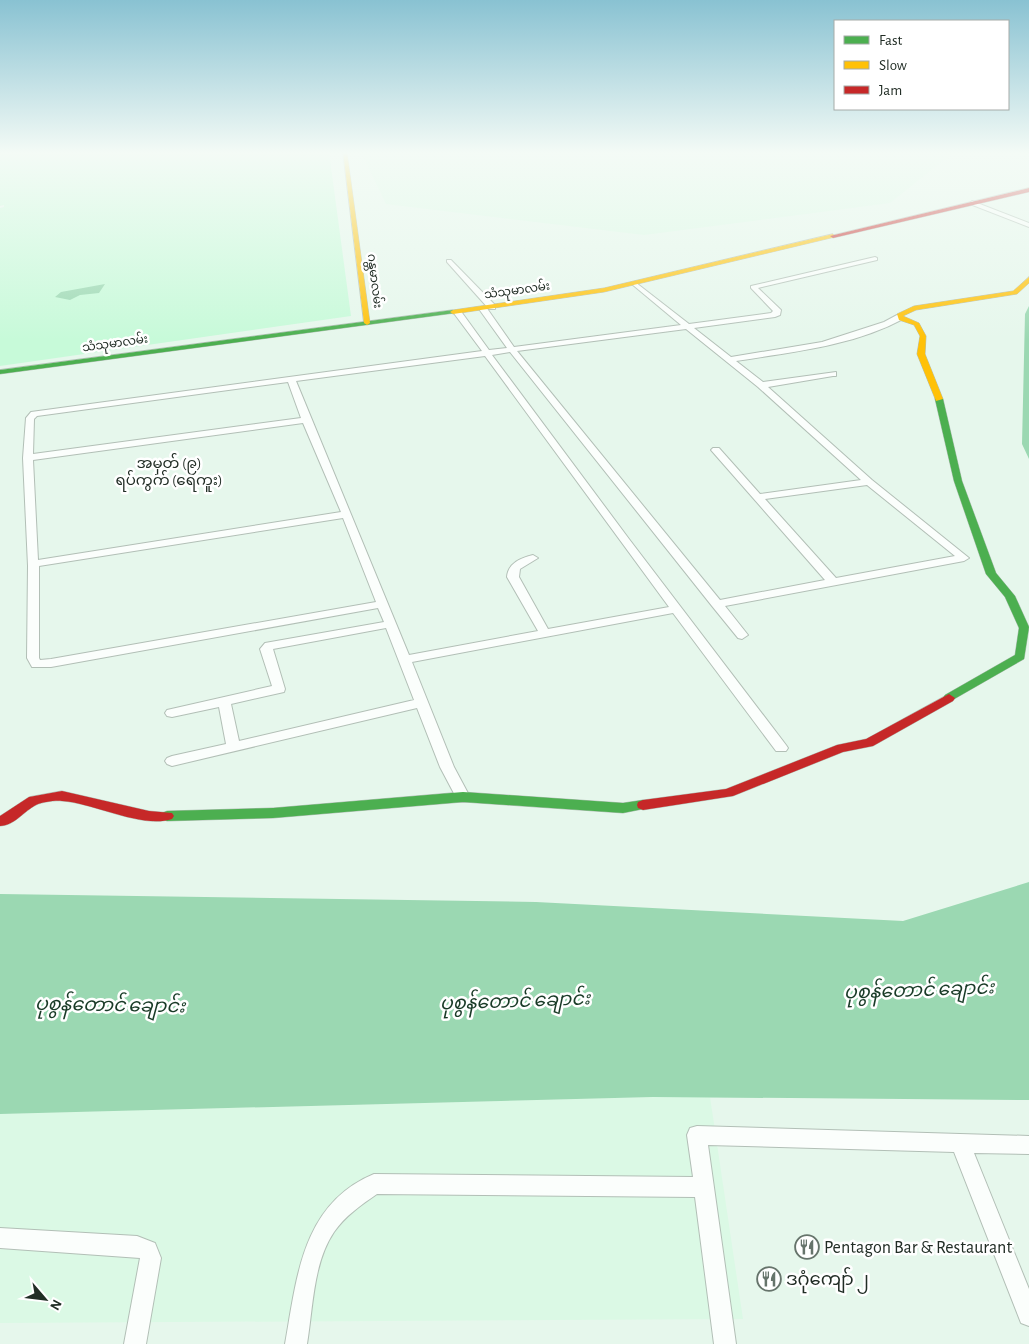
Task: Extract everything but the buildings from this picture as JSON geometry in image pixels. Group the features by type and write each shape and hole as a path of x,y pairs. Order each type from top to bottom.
{"main road":[{"name":"ဂန္တမာလမ်း","path":"353,215 367,323"},
{"name":"သံသုမာလမ်း","path":"0,372 488,308 635,284 923,215"},
{"path":"0,821 4,821 34,800 62,796 149,816 273,813 464,797 623,808 728,793 841,748 869,743 1020,657 1024,628 1010,596 991,574 958,481 938,394 921,354 923,336 917,324 899,315 914,308 1015,292 1029,279"}],"street":[{"path":"1002,215 1029,225"},
{"path":"382,604 51,663 36,664 33,658 33,564 28,458 30,418 34,414 775,314 777,310 753,287 875,258"},
{"path":"449,261 488,308 512,350 742,635"},
{"path":"635,284 761,385 870,482 964,558 716,604"},
{"path":"458,312 676,610 781,748"},
{"path":"729,360 823,344 887,324 900,317"},
{"path":"761,385 833,374"},
{"path":"291,379 306,420 347,514 447,767 464,797"},
{"path":"28,458 306,420"},
{"path":"716,450 833,582"},
{"path":"758,497 870,482"},
{"path":"33,564 347,514"},
{"path":"533,558 516,565 513,577 545,634"},
{"path":"404,660 676,610"},
{"path":"172,713 279,689 266,649 269,646 390,624"},
{"path":"224,701 233,747"},
{"path":"172,761 422,704"},
{"path":"725,1344 697,1135 1029,1145"},
{"path":"960,1143 1029,1314"},
{"path":"296,1344 310,1268 324,1230 350,1200 374,1184 704,1188"},
{"path":"0,1238 137,1246 148,1250 151,1258 135,1344"}],"shaded area":[{"path":"0,215 337,215 351,316 0,366"},
{"path":"475,215 800,215 644,235"},
{"path":"710,1097 743,1319 0,1323 0,1114"}],"water":[{"path":"105,284 99,293 80,295 70,300 55,297 61,292"},
{"path":"1029,306 1029,459 1022,444 1025,314"},
{"name":"ပုစွန်တောင် ချောင်း","path":"1029,882 1029,1100 653,1097 0,1114 0,894 536,902 903,921"}],"traffic: fast":[{"path":"0,372 453,312"},
{"path":"939,399 958,481 991,574 1010,596 1024,628 1020,657 949,698"},
{"path":"167,816 273,813 463,797 623,808 643,805"}],"traffic: slow":[{"path":"353,215 367,323"},
{"path":"453,312 604,290 833,236"},
{"path":"939,399 921,354 923,336 917,324 901,319 899,315 914,308 1015,293 1029,279"}],"traffic: jam":[{"path":"833,236 924,215"},
{"path":"643,805 728,793 841,748 869,743 949,698"},
{"path":"0,821 4,821 34,800 62,796 149,816 167,816"}],"place":[{"name":"Pentagon Bar & Restaurant","path":"807,1247"},
{"name":"ဒဂုံကျော် ၂","path":"769,1279"}],"district":[{"name":"အမှတ် (၉) ရပ်ကွက် (ရေကူး)","path":"169,472"}]}
